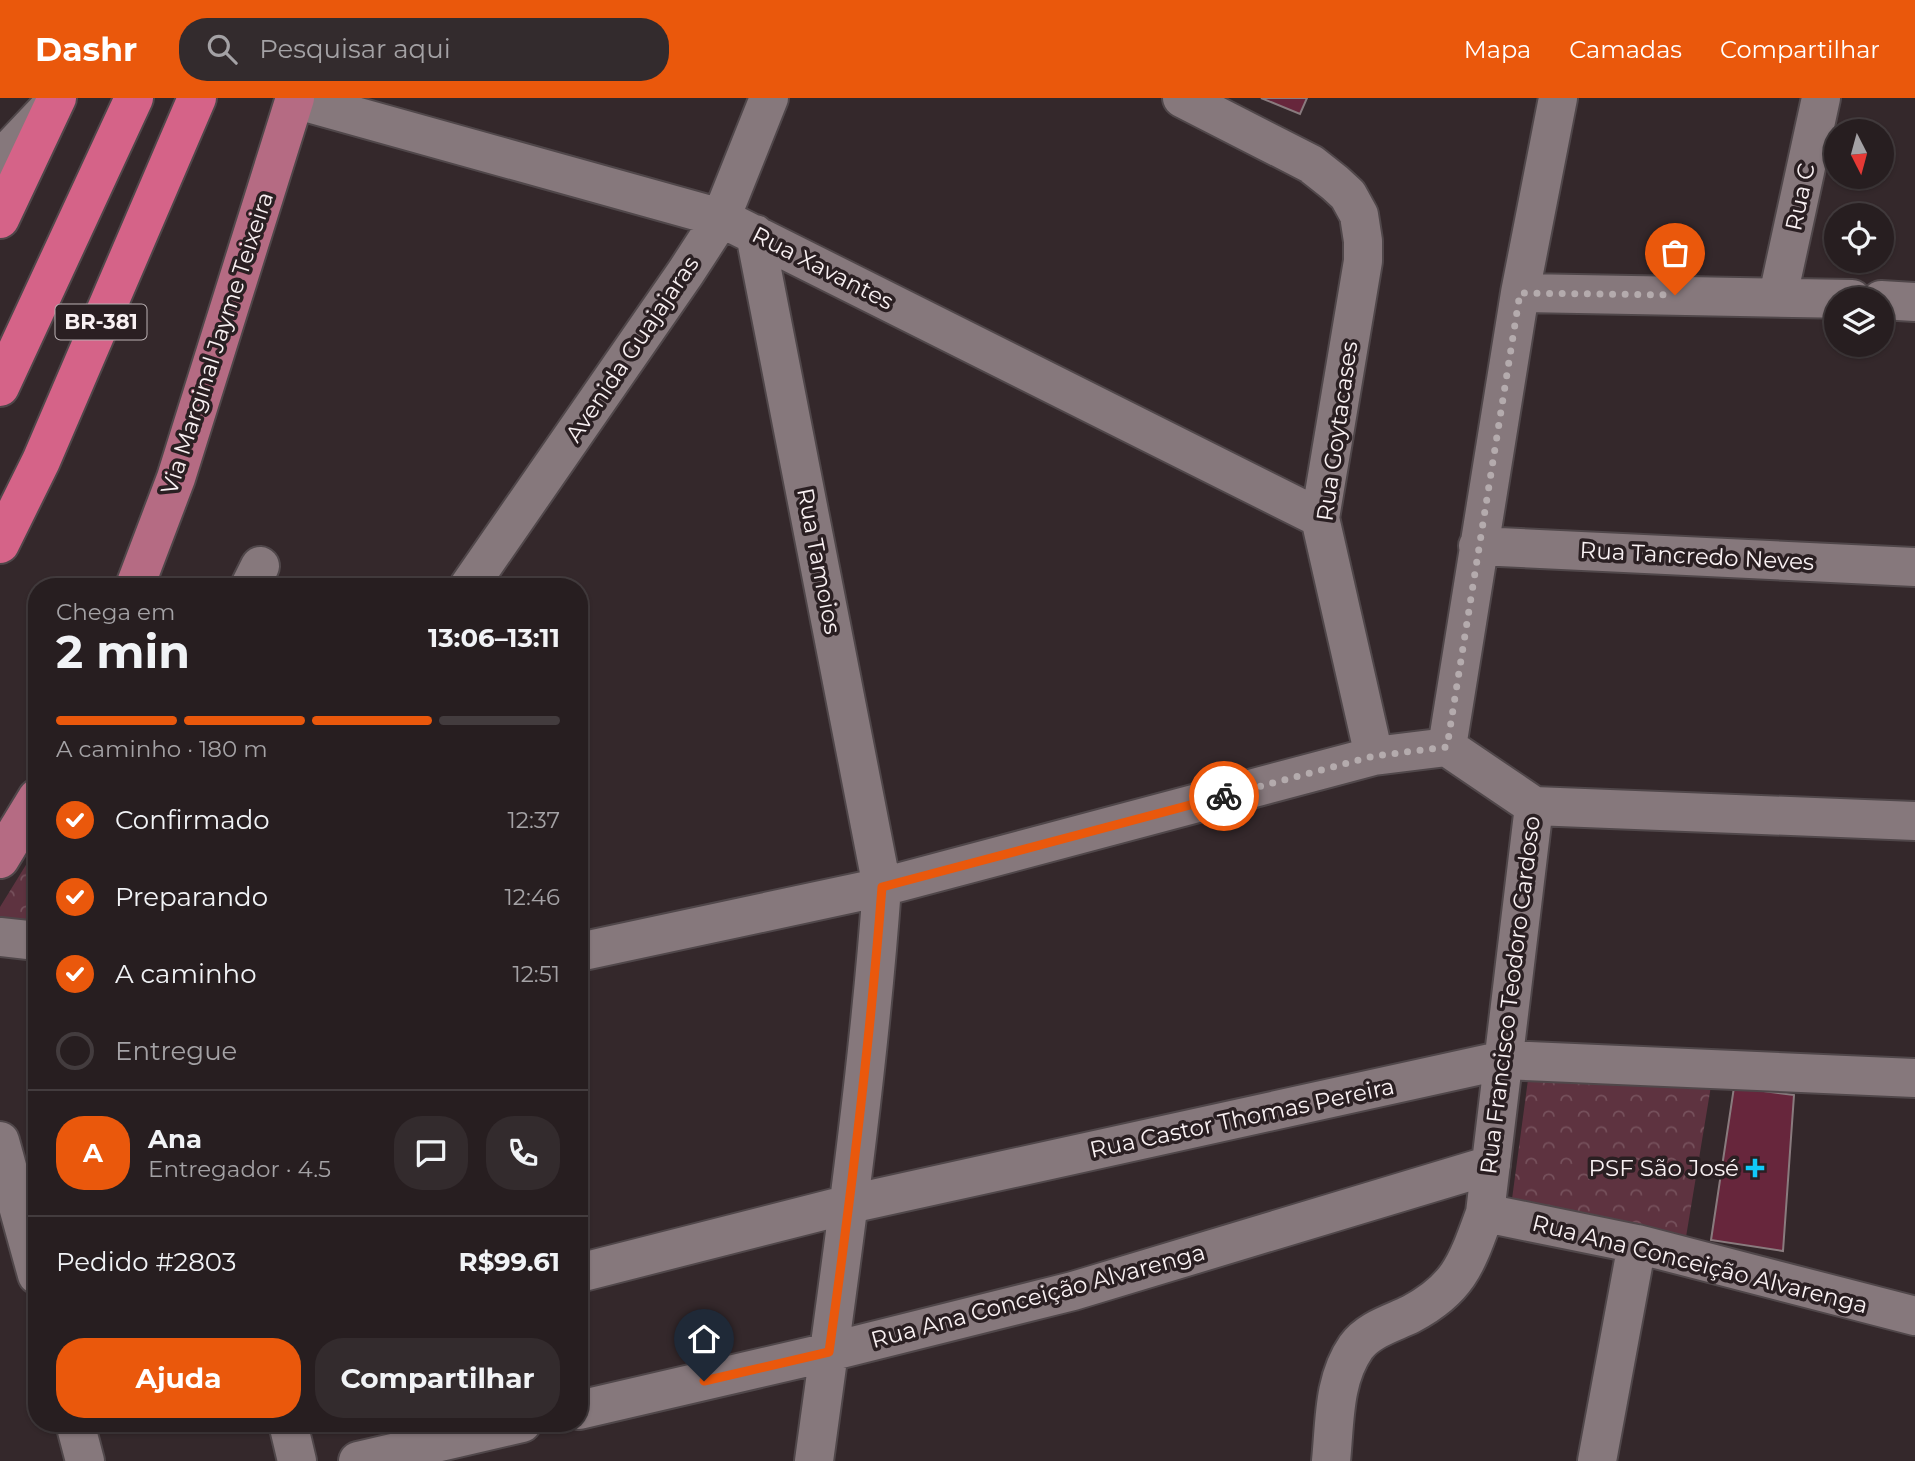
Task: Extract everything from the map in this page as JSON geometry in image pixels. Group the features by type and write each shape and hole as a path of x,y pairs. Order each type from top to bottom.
{"highway":[{"name":"BR-381","path":"0,387 134,98"},
{"name":"BR-381","path":"0,544 41,461 197,98"},
{"path":"0,219 56,100"}],"main road":[{"name":"Via Marginal Jayme Teixeira","path":"138,578 176,478 294,98"},
{"path":"0,859 28,813"}],"street":[{"name":"Rua Xavantes","path":"294,98 721,218 1320,518"},
{"name":"Avenida Guajajaras","path":"477,578 721,218 769,98"},
{"name":"Rua Goytacases","path":"1182,98 1311,164 1348,195 1359,215 1363,261 1320,518 1374,756"},
{"path":"588,950 882,887 1374,756 1447,747 1520,293 1558,98"},
{"name":"Rua C","path":"1778,296 1821,98"},
{"path":"0,160 56,100"},
{"name":"Rua Tamoios","path":"755,234 882,887 875,980 850,1204 814,1461"},
{"path":"1520,293 1824,298"},
{"path":"1894,301 1915,302"},
{"name":"Rua Tancredo Neves","path":"1478,546 1915,567"},
{"name":"Rua Francisco Teodoro Cardoso","path":"1331,1461 1338,1385 1358,1344 1380,1328 1411,1314 1444,1293 1465,1267 1485,1213 1534,806 1447,747"},
{"path":"1534,806 1915,821"},
{"path":"0,937 28,940"},
{"name":"Rua Castor Thomas Pereira","path":"588,1271 850,1204 1504,1060 1915,1078"},
{"path":"0,1141 28,1242"},
{"name":"Rua Ana Conceição Alvarenga","path":"588,1408 829,1352 1073,1291 1491,1165"},
{"name":"Rua Ana Conceição Alvarenga","path":"1485,1213 1637,1244 1915,1316"},
{"path":"1597,1461 1637,1244"},
{"path":"77,1432 85,1461"},
{"path":"290,1432 297,1461"},
{"path":"358,1461 483,1432"}],"green space":[{"path":"28,862 28,924 0,920 0,907"},
{"path":"1529,1072 1712,1080 1686,1237 1512,1199"}],"building":[{"path":"1261,98 1307,98 1300,114"},
{"name":"PSF São José","path":"1734,1087 1794,1095 1783,1251 1711,1240"}],"way so far":[{"path":"1224,796 1374,756 1447,747 1520,293 1675,295"}],"place":[{"name":"PSF São José","path":"1755,1168"}],"route":[{"path":"704,1381 829,1352 850,1204 875,980 882,887 1224,796"}]}
